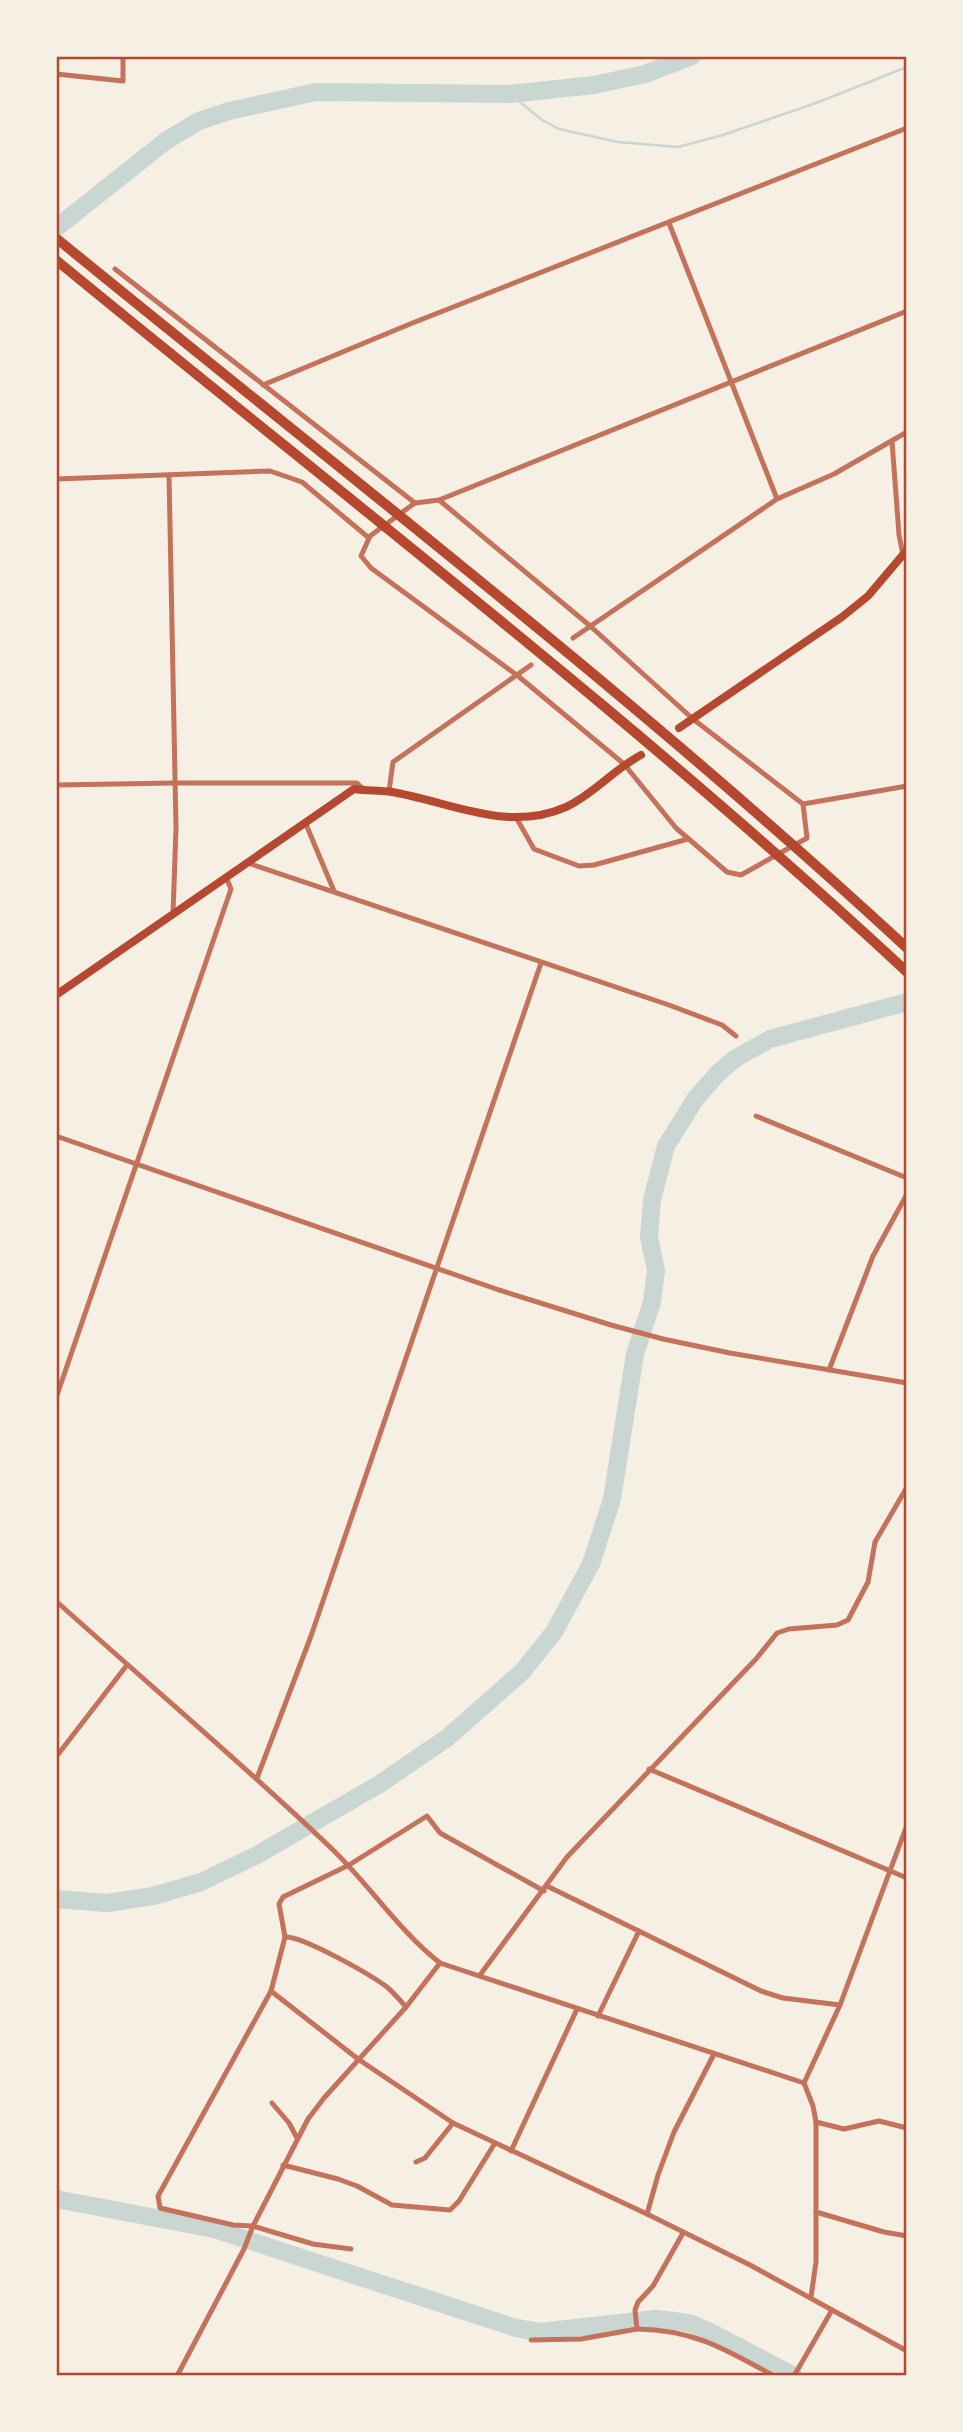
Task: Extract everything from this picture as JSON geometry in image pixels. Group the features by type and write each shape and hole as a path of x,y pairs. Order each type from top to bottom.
{"highway":[{"path":"56,238 590,671 773,827 907,948"},
{"path":"56,261 579,684 761,839 907,972"}],"main road":[{"path":"679,728 842,617 868,596 905,553"},
{"path":"56,995 354,789 390,791 483,814 517,819 547,814 569,805 599,786 624,764 641,755"}],"street":[{"path":"56,74 123,81 124,56"},
{"path":"263,385 410,324 907,128"},
{"path":"669,223 777,499"},
{"path":"115,269 415,503"},
{"path":"439,500 589,625 694,719 803,804 807,838 741,875 727,872 676,828 624,764 518,676 371,568 361,555 369,538 415,503 439,500 907,311"},
{"path":"573,638 777,499 834,474 907,432"},
{"path":"892,441 899,535 905,553"},
{"path":"56,479 270,471 302,482 369,538"},
{"path":"169,475 176,828 173,914"},
{"path":"390,791 393,762 531,665"},
{"path":"56,785 358,783 365,791"},
{"path":"803,804 907,786"},
{"path":"517,819 534,849 579,866 594,865 688,839"},
{"path":"305,822 334,891"},
{"path":"248,863 669,1005 722,1026 736,1036"},
{"path":"56,1398 231,889 226,877"},
{"path":"257,1778 311,1636 541,963"},
{"path":"756,1116 907,1178"},
{"path":"56,1136 499,1290 611,1325 663,1339 907,1383"},
{"path":"829,1370 873,1256 907,1194"},
{"path":"907,1363 907,1370"},
{"path":"480,1975 567,1857 756,1659 777,1633 789,1629 837,1625 848,1620 868,1582 875,1542 907,1487"},
{"path":"56,1601 286,1805 349,1865 419,1946 440,1963 804,2083"},
{"path":"56,1757 127,1665"},
{"path":"649,1769 907,1878"},
{"path":"351,2249 313,2244 253,2226 233,2225 160,2208 157,2203 158,2196 271,1992 285,1937 279,1904 283,1897 349,1865 427,1816 440,1833 546,1888 761,1991 783,1998 840,2005"},
{"path":"811,2297 816,2262 816,2122 804,2083 840,2005 907,1825"},
{"path":"598,2015 639,1931"},
{"path":"285,1937 303,1940 372,1978 387,1987 406,2007"},
{"path":"177,2376 244,2249 307,2119 406,2007 440,1963"},
{"path":"271,1992 358,2059 453,2123 647,2214 811,2297 907,2351"},
{"path":"511,2151 577,2009"},
{"path":"647,2214 674,2132 714,2054"},
{"path":"272,2103 298,2138"},
{"path":"816,2122 844,2129 879,2121 907,2128"},
{"path":"416,2162 425,2158 453,2123"},
{"path":"283,2165 338,2179 392,2205 450,2210 459,2201 495,2143"},
{"path":"816,2212 907,2236"},
{"path":"637,2329 635,2309 638,2302 653,2286 683,2233"},
{"path":"794,2376 832,2310"},
{"path":"531,2340 581,2339 637,2329 662,2330 712,2342 774,2376"}],"waterway":[{"path":"56,228 167,140 199,121 229,111 316,92 510,94 594,85 645,74 692,56"},
{"path":"510,94 542,120 559,129 618,142 678,147 723,135 816,103 907,67"},
{"path":"56,1899 107,1903 153,1896 201,1882 257,1855 378,1785 447,1738 522,1672 554,1632 591,1564 612,1499 635,1354 652,1302 656,1270 649,1237 652,1200 666,1146 696,1098 719,1072 736,1058 770,1039 907,1002"},
{"path":"56,2199 214,2229 516,2328 540,2332 655,2319 692,2324 794,2376"}]}
